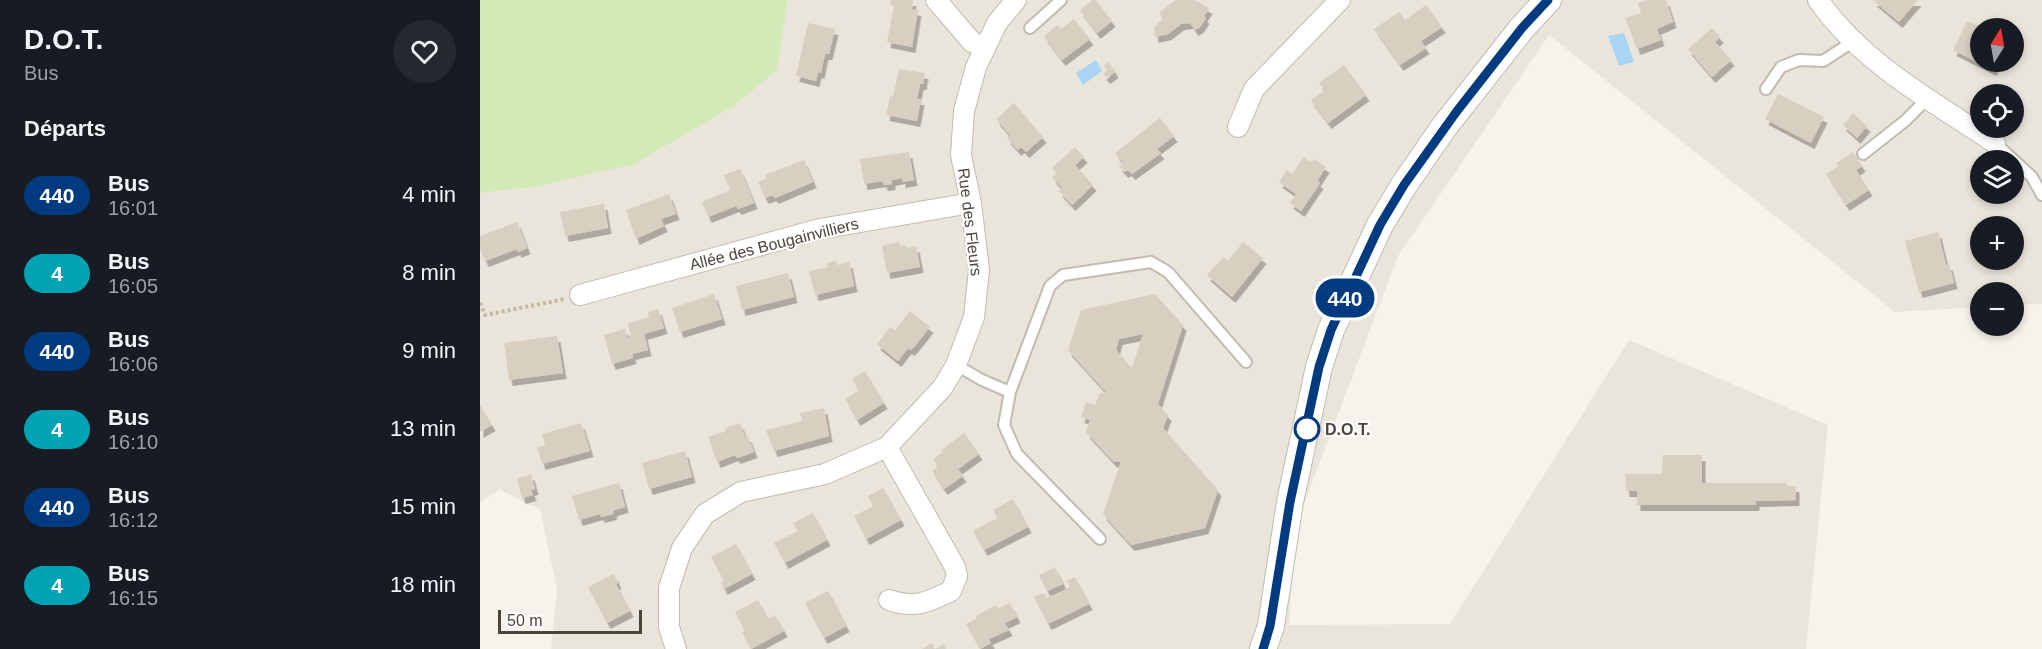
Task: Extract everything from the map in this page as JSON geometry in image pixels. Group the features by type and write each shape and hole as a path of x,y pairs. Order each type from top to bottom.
{"street":[{"path":"936,0 972,42 985,48"},
{"name":"Rue des Fleurs","path":"676,649 669,627 669,588 682,548 705,514 741,492 825,474 887,447 943,387 956,365 974,317 979,270 971,203 961,155 964,111 976,67 997,23 1016,0"},
{"path":"1238,127 1254,89 1340,0"},
{"path":"1263,649 1270,626 1290,502 1319,367 1335,320 1380,225 1404,185 1451,118 1522,28 1548,0"},
{"path":"1818,0 1834,22 1884,69 1995,143"},
{"name":"Allée des Bougainvilliers","path":"580,296 820,229 971,203"},
{"path":"887,447 955,567 957,576 951,591 925,602 906,606 889,600"}],"lane":[{"path":"1030,28 1060,0"},
{"path":"1766,89 1781,67 1799,60 1823,61 1854,41"},
{"path":"1863,154 1905,121 1928,98"},
{"path":"1995,143 2032,177 2042,195"},
{"path":"1100,539 1017,454 1004,425 1010,392 1050,286 1063,275 1151,262 1168,272 1246,362"},
{"path":"956,365 1010,392"}],"path":[{"path":"480,303 485,315 580,296"}],"shaded area":[{"path":"788,0 2042,0 2042,304 2024,305 2024,282 1970,282 1970,308 1895,312 1549,35 1398,256 1296,525 1289,625 1450,624 1629,340 1828,425 1806,649 551,649 557,590 540,508 528,505 500,489 480,502 480,193 533,187 777,70"}],"green space":[{"path":"480,0 788,0 777,70 735,105 634,164 533,187 480,193"}],"water":[{"path":"1624,33 1634,62 1619,66 1608,36"},
{"path":"1096,60 1102,71 1083,85 1076,73"}],"building":[{"path":"891,0 913,0 912,9 918,10 912,47 887,42 894,6 890,5"},
{"path":"1092,0 1096,0 1112,21 1097,33 1080,10"},
{"path":"1176,0 1195,0 1209,8 1204,16 1206,18 1195,30 1190,23 1181,24 1168,34 1155,37 1154,27 1162,20 1160,12"},
{"path":"1648,0 1666,0 1673,22 1657,29 1661,40 1637,49 1625,18 1641,13 1638,3"},
{"path":"1873,0 1918,0 1899,22"},
{"path":"1426,5 1442,27 1421,41 1426,48 1400,65 1374,29 1399,12 1405,20"},
{"path":"1074,19 1090,39 1062,60 1044,36 1057,25 1061,29"},
{"path":"1967,21 1970,22 1970,58 1953,50"},
{"path":"808,23 835,29 829,54 825,54 821,73 818,72 816,81 796,76"},
{"path":"1712,28 1720,37 1715,42 1731,60 1712,77 1688,49"},
{"path":"1109,62 1115,72 1107,78 1103,74 1107,70 1104,66"},
{"path":"1344,65 1366,95 1328,123 1311,100 1325,90 1319,83"},
{"path":"899,69 925,73 917,99 921,99 917,121 886,115 890,96 893,97"},
{"path":"1778,94 1824,117 1811,143 1765,119"},
{"path":"1014,103 1043,137 1026,152 1021,147 1018,150 1007,138 1010,135 996,119"},
{"path":"1853,113 1867,126 1857,138 1843,125"},
{"path":"1160,118 1174,136 1157,149 1161,153 1132,174 1128,170 1125,172 1119,166 1123,163 1115,153"},
{"path":"1075,147 1084,157 1075,165 1093,185 1072,205 1059,191 1062,188 1052,177 1057,173 1052,168"},
{"path":"909,152 914,180 902,182 902,178 892,180 892,184 884,185 883,181 864,184 860,159"},
{"path":"1853,152 1862,166 1856,170 1869,190 1846,205 1826,174 1838,166 1836,163"},
{"path":"1304,157 1311,162 1314,159 1326,167 1317,181 1320,183 1301,211 1290,203 1296,194 1279,182 1287,170 1292,174"},
{"path":"804,160 813,182 775,198 773,195 765,198 758,182 767,178 765,175"},
{"path":"740,169 754,203 738,209 736,206 708,217 702,202 730,190 724,175"},
{"path":"669,194 676,214 661,219 664,226 636,239 626,210"},
{"path":"604,204 608,228 565,236 560,212"},
{"path":"517,222 527,248 518,252 517,249 485,261 480,248 480,236"},
{"path":"1938,232 1946,265 1949,264 1954,283 1919,292 1905,241"},
{"path":"899,242 900,246 906,245 907,248 916,246 920,267 887,273 882,246"},
{"path":"1243,242 1263,258 1232,297 1207,275 1223,257 1228,261"},
{"path":"836,261 837,265 849,262 854,286 815,295 809,271 828,267 827,263"},
{"path":"788,273 794,297 742,310 736,286"},
{"path":"714,294 722,319 680,332 672,308"},
{"path":"1155,294 1183,325 1158,404 1168,415 1163,428 1218,490 1205,528 1131,545 1103,514 1121,461 1114,462 1086,432 1090,420 1081,417 1086,402 1095,405 1100,393 1106,392 1068,350 1081,310","holes":["1143,334 1132,368 1116,350 1119,339"]},
{"path":"658,309 664,328 644,334 648,350 632,354 633,358 612,364 604,335 625,329 627,338 631,336 628,323 649,317 648,312"},
{"path":"910,311 930,327 915,346 911,350 908,348 898,361 877,344 890,327 895,330"},
{"path":"557,336 563,373 509,380 504,343"},
{"path":"865,371 884,403 857,420 845,399 859,390 852,379"},
{"path":"480,405 492,425 480,432"},
{"path":"824,408 829,436 774,451 766,430 802,421 800,413"},
{"path":"581,423 590,451 542,464 537,447 545,445 542,434"},
{"path":"740,423 754,452 737,458 735,455 717,462 708,437"},
{"path":"964,433 979,454 958,469 963,476 944,489 932,471 938,466 933,459"},
{"path":"685,451 692,477 649,489 642,463"},
{"path":"1663,455 1702,455 1702,483 1786,483 1787,486 1796,486 1796,500 1756,501 1756,505 1637,505 1637,491 1626,491 1625,474 1662,474"},
{"path":"531,474 535,489 531,490 533,495 522,498 517,479"},
{"path":"619,483 625,507 614,510 613,514 601,517 600,514 579,520 572,496"},
{"path":"883,488 901,520 866,539 854,516 873,506 868,496"},
{"path":"1013,499 1028,527 984,550 973,531 997,518 993,510"},
{"path":"813,513 827,540 785,563 774,543 798,531 793,523"},
{"path":"736,544 752,574 724,589 721,582 724,580 711,557"},
{"path":"1055,567 1063,584 1047,591 1039,575"},
{"path":"614,574 618,583 616,584 630,611 607,623 588,587"},
{"path":"1075,577 1089,604 1048,624 1034,597 1044,593 1046,598 1058,593 1070,587 1067,581"},
{"path":"828,591 846,626 824,638 805,603"},
{"path":"758,600 767,619 775,615 784,631 751,649 735,612"},
{"path":"1010,603 1017,617 1005,623 1009,630 989,639 991,643 980,649 966,624 996,605 997,609"},
{"path":"932,643 935,649 922,649"},
{"path":"944,644 946,649 935,649"}],"bus line":[{"name":"440","path":"1263,649 1270,626 1290,502 1319,367 1331,330 1380,225 1404,185 1444,127 1522,28 1548,0"}],"place":[{"name":"D.O.T.","path":"1307,429"}]}
